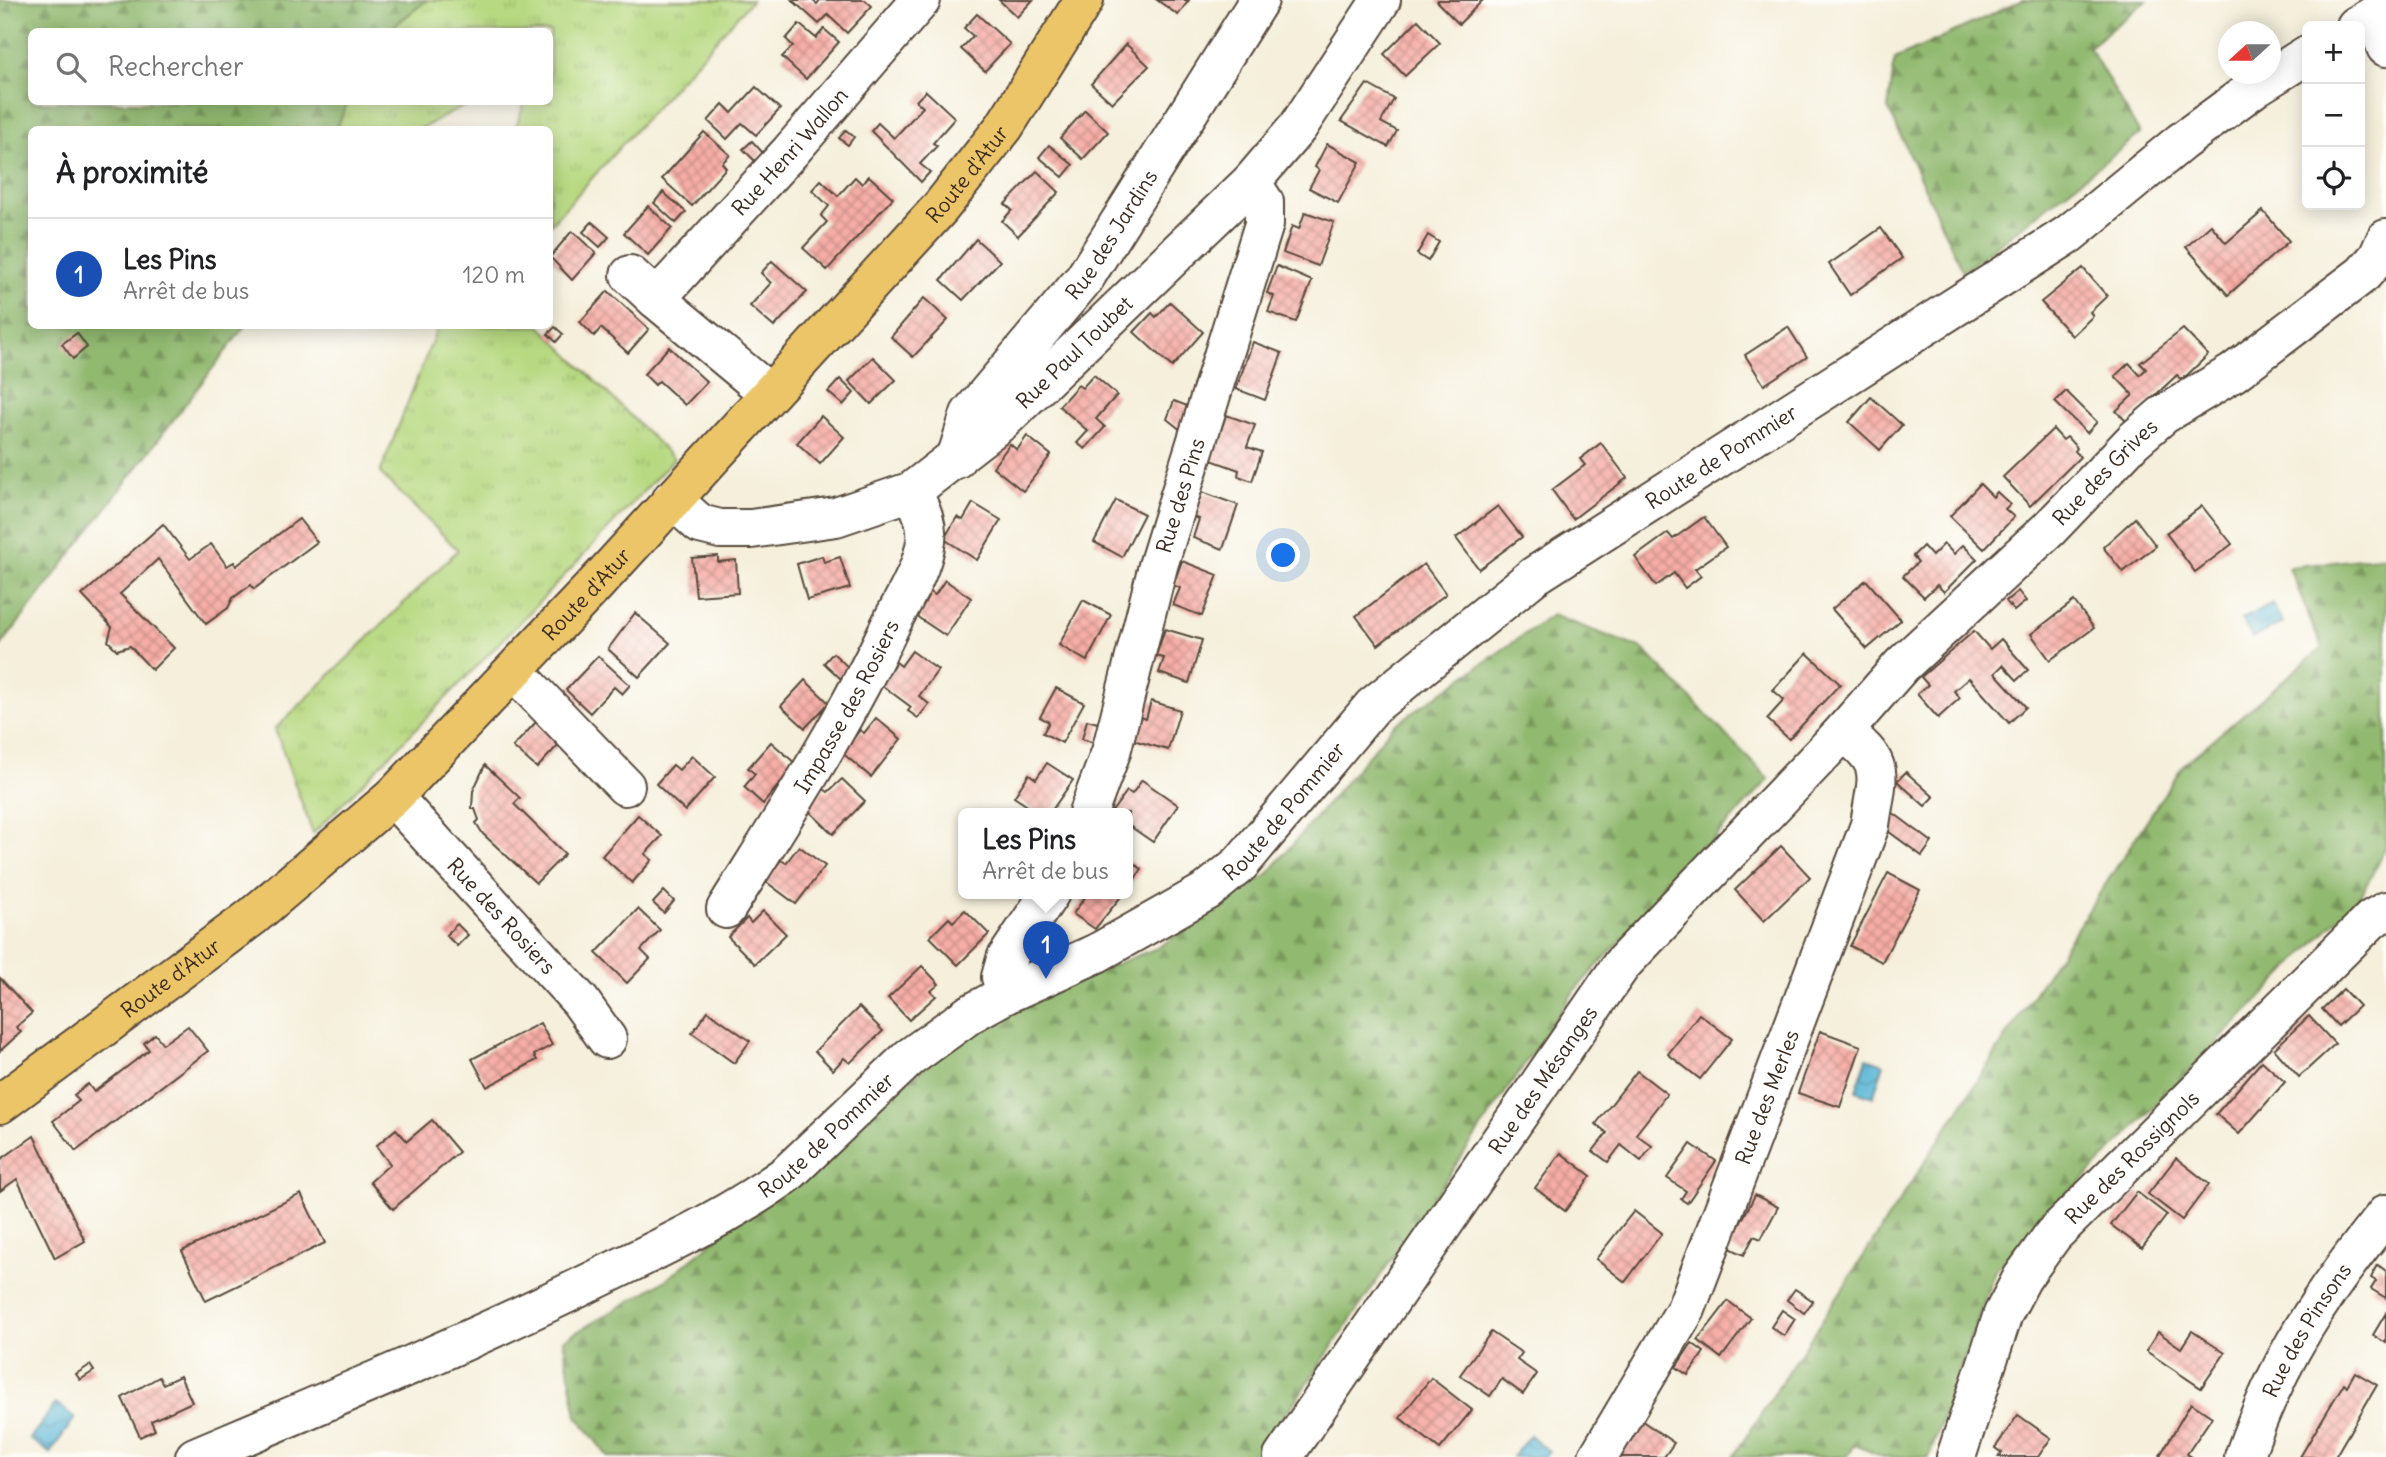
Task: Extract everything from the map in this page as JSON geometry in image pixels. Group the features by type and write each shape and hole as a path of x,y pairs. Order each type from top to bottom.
{"main road":[{"name":"Route d'Atur","path":"0,1104 252,918 393,797 514,671 769,393 851,308 970,173 1004,127 1084,0"}],"street":[{"name":"Rue Henri Wallon","path":"769,393 643,287 799,142 921,0"},
{"name":"Rue des Jardins","path":"956,458 970,414 1084,279 1259,0"},
{"name":"Rue Paul Toubet","path":"672,499 700,524 720,529 751,529 836,517 912,491 1001,422 1251,181 1298,127 1381,0"},
{"name":"Route de Pommier","path":"195,1457 486,1334 742,1204 787,1174 909,1058 970,1014 1006,994 1097,953 1200,896 1240,864 1373,706 1534,576 2069,234 2192,134 2257,86 2302,58"},
{"name":"Rue des Pins","path":"1090,808 1111,752 1166,539 1264,224 1264,202 1251,181"},
{"name":"Rue des Grives","path":"1843,732 1902,665 2050,528 2134,440 2163,415 2233,373 2363,274 2378,257 2386,239"},
{"name":"Impasse des Rosiers","path":"726,909 821,756 872,665 909,587 926,542 926,521 912,491"},
{"path":"514,671 625,786"},
{"name":"Rue des Mésanges","path":"1283,1457 1622,964 1843,732"},
{"name":"Rue des Merles","path":"1598,1457 1686,1309 1870,825 1877,775 1873,757 1843,732"},
{"name":"Rue des Rosiers","path":"393,797 580,1001 607,1039"},
{"path":"1006,994 1001,977 1006,959 1046,899"},
{"name":"Rue des Rossignols","path":"1956,1457 2003,1314 2022,1278 2053,1235 2362,928 2386,911"},
{"name":"Rue des Pinsons","path":"2244,1457 2273,1379 2302,1329 2349,1259 2386,1214"}],"green space":[{"path":"0,0 427,0 391,28 28,28 28,105 347,105 337,126 28,126 28,329 243,329 0,647"},
{"path":"427,0 752,0 553,222 553,126 516,126 524,105 553,105 553,28 392,28"},
{"path":"2023,0 2147,0 2089,47 2140,134 1963,272 1888,108 1895,59"},
{"path":"347,105 466,105 426,126 338,126"},
{"path":"437,329 543,329 674,459 527,615 313,834 275,729 458,550 380,473"},
{"path":"2386,556 2386,847 2362,894 1995,1270 1929,1457 1883,1457 1855,1445 1846,1457 1733,1457 2183,765 2322,648 2289,567"},
{"path":"1552,615 1643,649 1769,779 1575,990 1257,1457 608,1457 577,1416 563,1340 666,1280 989,1014 1157,948 1266,876 1392,727"}],"water":[{"path":"2273,604 2283,623 2252,638 2242,619"},
{"path":"1867,1058 1884,1064 1873,1097 1856,1091"},
{"path":"56,1403 75,1418 50,1453 30,1439"},
{"path":"1530,1435 1549,1451 1544,1457 1512,1457"}],"building":[{"path":"792,0 812,0 817,4 820,0 865,0 872,6 847,33 828,15 819,24"},
{"path":"999,0 1033,0 1017,17"},
{"path":"1157,0 1189,0 1178,15"},
{"path":"1438,0 1483,0 1459,24"},
{"path":"977,14 1010,44 985,71 961,49 973,36 964,28"},
{"path":"1418,20 1440,43 1405,76 1384,54"},
{"path":"799,24 816,38 824,29 839,42 806,79 782,57 793,46 786,39"},
{"path":"1126,44 1149,66 1112,103 1091,84"},
{"path":"1367,84 1394,99 1381,122 1397,131 1388,147 1341,121"},
{"path":"756,87 780,109 756,135 742,123 727,139 708,121 723,104 732,113"},
{"path":"926,91 955,118 933,143 937,146 920,164 930,172 921,182 871,131 878,123 894,138 923,107 916,101"},
{"path":"1085,110 1108,132 1083,159 1060,138"},
{"path":"846,130 854,137 848,145 839,138"},
{"path":"704,132 730,155 722,163 726,168 692,206 662,179"},
{"path":"752,141 763,153 755,161 743,149"},
{"path":"1327,144 1360,162 1338,203 1309,188 1319,170 1315,167"},
{"path":"1049,145 1073,165 1063,177 1039,157"},
{"path":"1037,171 1059,192 1018,236 1002,221 1012,210 1005,204"},
{"path":"869,176 893,198 827,270 803,248 827,222 821,216 829,206 812,190 821,180 838,196 855,177 862,184"},
{"path":"663,192 686,212 676,223 654,203"},
{"path":"648,206 672,228 648,255 624,233"},
{"path":"2263,211 2289,241 2228,295 2186,247 2211,225 2226,243"},
{"path":"1305,212 1334,222 1318,266 1283,253 1292,226 1299,229"},
{"path":"592,222 609,237 600,247 583,232"},
{"path":"1881,228 1902,258 1850,295 1829,264"},
{"path":"572,231 596,253 572,280 553,260 553,253"},
{"path":"1428,235 1439,242 1428,261 1417,254"},
{"path":"976,239 1000,261 963,300 941,280"},
{"path":"772,261 807,292 774,327 750,306 771,283 761,273"},
{"path":"1277,266 1312,281 1296,322 1268,312 1274,296 1267,293"},
{"path":"2083,268 2107,296 2090,312 2093,316 2072,336 2041,302"},
{"path":"608,291 649,329 628,353 601,328 594,336 580,322"},
{"path":"924,298 948,320 913,357 891,337"},
{"path":"1170,302 1203,332 1172,367 1134,332 1152,313 1156,317"},
{"path":"555,327 563,334 556,342 548,334"},
{"path":"1788,327 1807,357 1764,385 1745,355"},
{"path":"2183,329 2208,355 2182,380 2177,375 2127,422 2116,411 2133,395 2115,376 2129,363 2140,375 2146,369 2140,363"},
{"path":"77,333 87,347 73,359 62,344"},
{"path":"1253,342 1282,353 1265,400 1236,389"},
{"path":"669,347 707,382 685,405 659,381 655,385 644,374"},
{"path":"873,357 896,380 871,404 849,381"},
{"path":"1094,375 1117,395 1096,419 1105,427 1085,449 1077,443 1088,431 1059,406 1078,385 1082,388"},
{"path":"840,379 854,393 843,405 828,392"},
{"path":"2066,391 2097,422 2087,433 2055,402"},
{"path":"1871,397 1902,425 1880,450 1849,422"},
{"path":"1174,401 1190,407 1182,431 1167,419"},
{"path":"1226,415 1255,425 1247,447 1262,452 1252,481 1238,476 1239,470 1211,460"},
{"path":"821,416 844,437 820,464 797,443"},
{"path":"2053,429 2063,440 2067,437 2077,448 2075,451 2080,457 2030,506 2003,477"},
{"path":"1027,436 1051,455 1023,491 993,467 1010,444 1017,450"},
{"path":"1601,443 1627,478 1573,519 1552,490 1585,465 1580,459"},
{"path":"1980,484 1993,497 1997,492 2010,504 2005,509 2014,517 1984,549 1950,516"},
{"path":"1202,492 1238,505 1223,549 1193,538 1199,519 1193,517"},
{"path":"1116,500 1144,514 1122,557 1094,542"},
{"path":"973,503 1001,520 977,560 944,539 957,517 963,520"},
{"path":"1498,506 1522,537 1479,569 1456,538"},
{"path":"2202,506 2232,544 2195,572 2166,533"},
{"path":"1704,517 1726,547 1695,569 1701,576 1685,588 1674,573 1656,586 1635,557 1668,533 1673,539"},
{"path":"2135,518 2156,546 2123,572 2103,547"},
{"path":"299,519 317,542 254,589 251,585 233,598 228,608 206,624 158,559 120,594 174,648 152,670 130,646 117,650 108,641 112,627 82,595 163,524 190,559 211,544 227,566 234,562 236,566"},
{"path":"1944,544 1954,554 1963,545 1977,559 1944,592 1937,585 1924,597 1903,576 1918,562 1913,556 1923,546 1932,556"},
{"path":"718,556 718,562 736,560 738,593 696,596 692,558"},
{"path":"822,556 824,562 840,557 850,588 807,600 797,564"},
{"path":"1182,561 1218,575 1202,616 1173,605 1180,588 1173,585"},
{"path":"1424,564 1446,594 1378,645 1356,616"},
{"path":"945,580 971,598 946,636 913,614 929,591 935,595"},
{"path":"1866,580 1901,620 1867,649 1832,609"},
{"path":"2018,591 2026,601 2014,611 2006,601"},
{"path":"1083,600 1111,615 1087,661 1059,645"},
{"path":"2074,601 2094,628 2050,660 2031,634"},
{"path":"635,613 670,643 639,677 608,649"},
{"path":"1165,629 1202,640 1189,683 1159,673 1164,658 1156,656"},
{"path":"1974,631 1990,649 2001,639 2028,670 2017,680 2003,665 1995,673 2026,707 2009,723 1969,678 1954,691 1960,698 1938,718 1917,694 1928,685 1921,677"},
{"path":"912,651 938,670 919,696 929,704 918,718 908,711 911,707 880,684 896,662 901,666"},
{"path":"833,653 850,669 841,679 824,663"},
{"path":"1807,653 1840,684 1789,739 1767,719 1784,700 1773,690"},
{"path":"598,656 630,685 622,694 614,687 590,713 566,690"},
{"path":"805,680 829,703 805,728 781,706"},
{"path":"1056,688 1084,703 1062,743 1043,733 1049,722 1040,717"},
{"path":"1151,701 1180,710 1168,750 1133,740 1140,717 1146,719"},
{"path":"876,718 901,739 871,777 841,752 860,730 864,733"},
{"path":"1087,720 1101,724 1095,743 1082,739"},
{"path":"536,722 560,743 537,768 513,747"},
{"path":"771,742 796,764 763,804 744,787 755,774 748,768"},
{"path":"692,756 715,777 685,811 656,784 673,765 679,770"},
{"path":"1047,763 1073,780 1053,808 1030,808 1014,797 1029,774 1036,779"},
{"path":"485,765 520,798 514,804 565,854 536,883 483,834 476,823 479,820 475,809 472,809 473,791"},
{"path":"1906,772 1934,797 1925,806 1897,781"},
{"path":"842,779 865,801 833,834 806,808 824,789 828,792"},
{"path":"1142,780 1178,805 1153,842 1133,828 1133,808 1115,808 1127,791 1132,794"},
{"path":"1888,809 1932,842 1922,856 1877,823"},
{"path":"638,815 662,836 645,854 652,860 632,883 602,856"},
{"path":"799,846 825,866 796,904 765,881 781,860 786,863"},
{"path":"1781,846 1810,877 1764,921 1735,890"},
{"path":"1133,863 1142,869 1133,881"},
{"path":"1888,873 1920,890 1882,962 1850,946"},
{"path":"664,891 674,901 664,913 653,903"},
{"path":"1084,899 1119,899 1095,929 1073,914"},
{"path":"638,909 660,930 641,950 650,959 627,983 596,953"},
{"path":"965,910 989,934 958,965 930,937 949,918 953,922"},
{"path":"763,911 786,934 755,964 728,937 747,918 751,923"},
{"path":"457,924 468,935 457,946 446,935"},
{"path":"922,966 939,984 931,991 936,996 909,1020 888,998"},
{"path":"0,978 32,1013 16,1027 21,1032 0,1051"},
{"path":"2343,989 2359,1006 2338,1026 2322,1009"},
{"path":"859,1007 883,1031 850,1063 844,1058 833,1070 815,1051"},
{"path":"708,1011 750,1041 734,1063 692,1033"},
{"path":"1699,1014 1732,1039 1700,1079 1668,1054"},
{"path":"2309,1016 2335,1044 2299,1077 2274,1049"},
{"path":"540,1023 552,1045 534,1055 537,1060 487,1087 472,1059"},
{"path":"188,1026 208,1051 76,1151 53,1121 79,1101 74,1095 88,1084 94,1092 149,1050 144,1043 155,1034 163,1044"},
{"path":"1820,1031 1861,1046 1840,1107 1798,1093"},
{"path":"2262,1061 2285,1082 2239,1134 2216,1114"},
{"path":"1637,1071 1667,1094 1636,1134 1652,1146 1641,1161 1621,1145 1608,1162 1593,1151 1607,1133 1596,1124"},
{"path":"432,1120 459,1152 393,1209 370,1182 390,1164 376,1146 396,1129 407,1141"},
{"path":"34,1136 85,1241 55,1258 17,1179 0,1191 0,1160"},
{"path":"1691,1144 1716,1161 1687,1203 1681,1199 1686,1191 1667,1178"},
{"path":"1561,1153 1591,1176 1565,1211 1535,1188"},
{"path":"2176,1158 2209,1184 2182,1220 2148,1194"},
{"path":"2137,1192 2167,1215 2142,1248 2111,1225"},
{"path":"301,1194 325,1243 206,1301 182,1251"},
{"path":"1755,1195 1778,1207 1761,1239 1754,1236 1744,1255 1728,1247"},
{"path":"1634,1211 1662,1233 1625,1282 1596,1259"},
{"path":"2378,1265 2386,1271 2386,1298 2371,1289 2376,1281 2371,1278"},
{"path":"1795,1289 1813,1301 1804,1313 1787,1300"},
{"path":"1728,1301 1751,1318 1721,1358 1698,1340"},
{"path":"1782,1310 1795,1319 1784,1336 1771,1327"},
{"path":"2386,1313 2386,1343 2373,1335"},
{"path":"2192,1331 2225,1353 2201,1388 2146,1351 2158,1332 2181,1348"},
{"path":"1491,1332 1522,1353 1517,1360 1537,1374 1523,1394 1502,1379 1490,1396 1460,1375"},
{"path":"1692,1343 1704,1352 1688,1375 1676,1367"},
{"path":"90,1365 94,1371 80,1380 76,1374"},
{"path":"2355,1372 2377,1385 2335,1457 2300,1457 2344,1383 2347,1386"},
{"path":"180,1376 192,1402 151,1421 155,1430 140,1437 122,1398 159,1377 163,1384"},
{"path":"1431,1378 1472,1410 1440,1449 1400,1418"},
{"path":"2191,1403 2212,1417 2187,1454 2192,1457 2159,1457"},
{"path":"2018,1415 2051,1438 2038,1457 1998,1457 2002,1453 1995,1448"},
{"path":"1638,1418 1674,1443 1664,1457 1616,1457"}],"place":[{"name":"Les Pins","path":"1046,979"}]}
